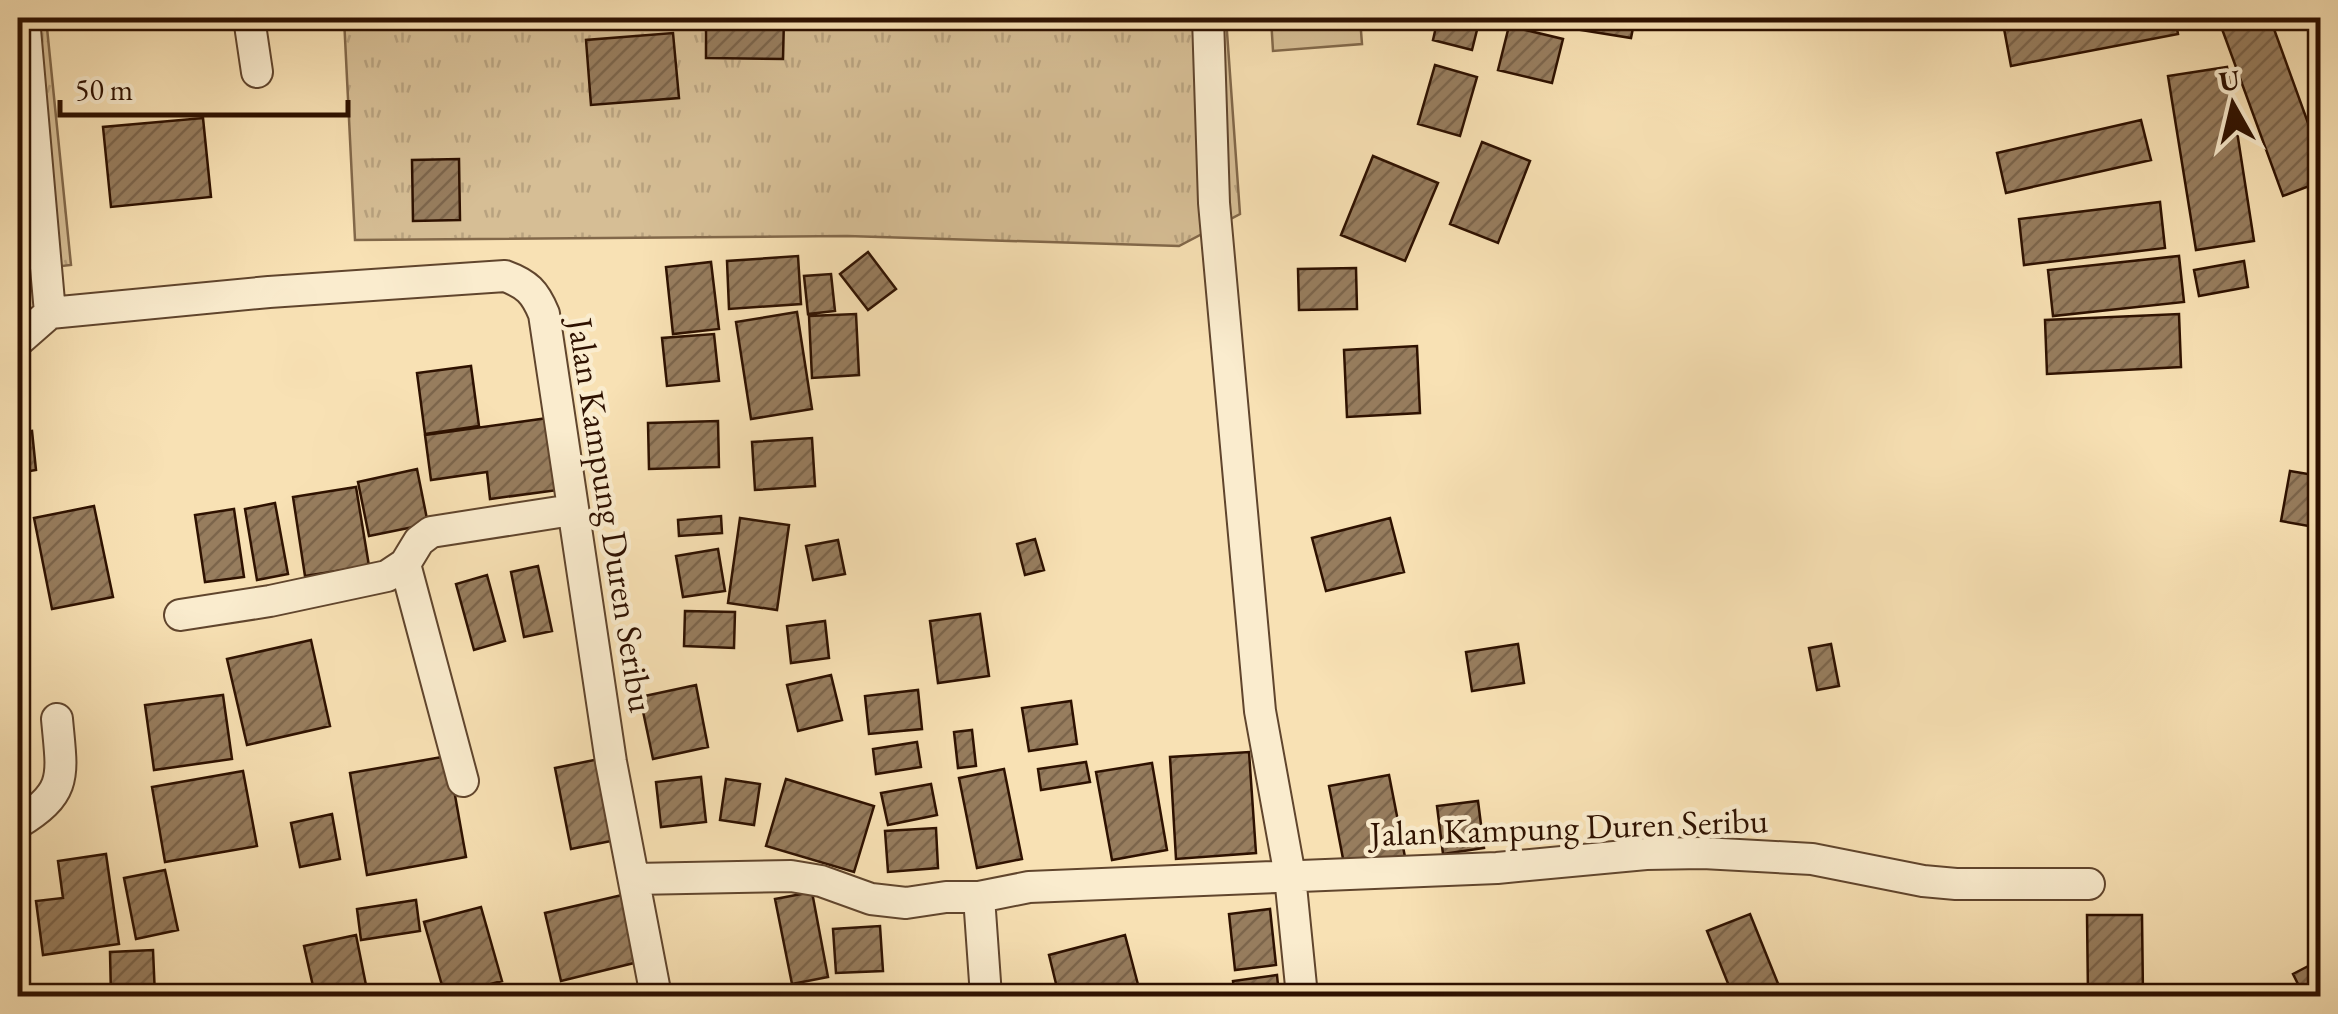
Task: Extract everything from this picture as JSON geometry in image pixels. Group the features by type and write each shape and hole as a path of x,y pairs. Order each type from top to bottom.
{"street":[{"path":"18,340 50,313 24,18"},
{"path":"249,18 257,72"},
{"path":"1208,18 1214,203 1260,711 1290,876 1302,996"},
{"name":"Jalan Kampung Duren Seribu","path":"50,313 269,292 505,276 527,284 538,297 544,314 611,762 656,996"},
{"path":"180,616 270,602 386,576 405,564 419,541 431,532 572,510"},
{"path":"405,564 463,780"},
{"path":"18,823 44,807 56,792 61,764 57,719"},
{"name":"Jalan Kampung Duren Seribu","path":"634,879 790,876 822,881 871,899 906,903 978,897 1029,887 1497,868 1646,854 1756,854 1812,859 1923,881 2000,886 2089,884"},
{"path":"978,897 986,996"}],"green space":[{"path":"18,18 46,18 71,265 18,271"},
{"path":"344,18 1226,18 1240,214 1179,246 847,236 355,240"},
{"path":"1271,18 1360,18 1362,44 1273,51"}],"building":[{"path":"706,18 784,18 783,59 706,58"},
{"path":"1438,18 1480,18 1472,50 1433,40"},
{"path":"1557,18 1635,18 1631,38 1556,26"},
{"path":"2002,18 2175,18 2178,34 2011,66"},
{"path":"2218,18 2270,18 2320,156 2320,182 2283,196"},
{"path":"1509,26 1563,39 1552,83 1498,70"},
{"path":"673,33 679,98 591,105 586,40"},
{"path":"1435,65 1477,77 1460,136 1418,124"},
{"path":"2227,67 2254,241 2196,250 2168,76"},
{"path":"203,118 211,197 111,207 103,127"},
{"path":"2141,120 2151,160 2006,193 1997,153"},
{"path":"1482,142 1530,161 1498,243 1450,224"},
{"path":"1373,156 1438,183 1405,261 1341,235"},
{"path":"459,159 460,220 413,221 412,160"},
{"path":"2160,202 2165,248 2024,265 2019,219"},
{"path":"868,252 896,289 868,310 840,274"},
{"path":"798,256 801,304 729,309 727,261"},
{"path":"2179,256 2184,302 2053,316 2048,270"},
{"path":"2244,261 2248,287 2199,296 2194,270"},
{"path":"711,262 719,329 673,334 666,267"},
{"path":"1356,268 1357,309 1299,310 1298,269"},
{"path":"831,274 835,311 808,314 804,276"},
{"path":"797,312 812,409 751,419 736,322"},
{"path":"856,314 859,375 812,378 809,316"},
{"path":"2179,314 2181,367 2047,374 2045,320"},
{"path":"714,334 719,381 667,386 662,338"},
{"path":"1417,346 1420,413 1347,417 1344,350"},
{"path":"471,366 479,426 425,434 417,373"},
{"path":"548,418 558,490 490,499 487,472 431,480 425,435"},
{"path":"718,421 719,467 649,469 648,423"},
{"path":"32,431 36,470 18,473 18,433"},
{"path":"812,438 815,486 755,490 752,442"},
{"path":"417,469 428,524 369,536 358,482"},
{"path":"2290,471 2320,476 2320,528 2281,521"},
{"path":"356,487 369,566 305,576 293,497"},
{"path":"23,494 28,536 18,538 18,495"},
{"path":"275,503 288,574 257,580 245,509"},
{"path":"94,506 113,597 52,609 34,518"},
{"path":"234,509 244,577 205,582 195,515"},
{"path":"721,516 722,533 679,536 678,520"},
{"path":"740,518 789,525 777,610 728,603"},
{"path":"1390,518 1404,572 1326,591 1312,538"},
{"path":"1035,539 1044,570 1025,575 1017,544"},
{"path":"838,540 845,574 813,580 806,546"},
{"path":"718,549 725,591 683,597 676,556"},
{"path":"538,566 552,631 524,637 511,572"},
{"path":"487,575 505,641 474,650 456,584"},
{"path":"685,611 735,612 734,648 684,646"},
{"path":"980,614 989,676 938,683 930,621"},
{"path":"825,621 829,658 791,663 787,626"},
{"path":"311,640 330,726 247,745 227,659"},
{"path":"1518,644 1524,683 1472,691 1466,652"},
{"path":"1831,644 1839,686 1817,690 1809,648"},
{"path":"831,675 842,720 798,731 787,685"},
{"path":"696,685 708,747 653,759 640,697"},
{"path":"918,690 922,729 869,734 865,696"},
{"path":"223,695 232,759 154,770 145,705"},
{"path":"1071,701 1077,744 1029,751 1022,708"},
{"path":"972,730 976,766 958,768 954,732"},
{"path":"917,742 921,767 876,774 873,749"},
{"path":"1249,752 1256,853 1176,859 1170,757"},
{"path":"448,756 466,857 367,875 350,773"},
{"path":"609,757 626,838 571,849 555,768"},
{"path":"1086,762 1090,782 1041,790 1038,769"},
{"path":"1152,763 1167,850 1112,860 1096,772"},
{"path":"1004,769 1022,859 977,868 959,778"},
{"path":"243,771 257,846 165,862 152,787"},
{"path":"1389,775 1405,857 1345,869 1329,786"},
{"path":"701,777 706,822 661,827 656,782"},
{"path":"726,779 760,784 754,825 720,820"},
{"path":"786,779 874,806 854,872 766,846"},
{"path":"931,784 937,815 888,825 881,793"},
{"path":"1478,801 1484,848 1443,854 1437,806"},
{"path":"332,814 340,859 300,867 291,823"},
{"path":"936,828 938,868 888,872 885,831"},
{"path":"106,854 119,944 43,955 36,901 63,898 58,861"},
{"path":"165,870 178,930 136,939 124,878"},
{"path":"812,892 828,977 792,984 775,899"},
{"path":"622,895 638,962 561,981 545,913"},
{"path":"416,900 420,931 361,940 357,909"},
{"path":"481,907 502,981 445,996 424,922"},
{"path":"1270,909 1276,965 1235,970 1229,914"},
{"path":"1750,914 1783,996 1733,996 1707,931"},
{"path":"2087,915 2142,915 2143,995 2088,996"},
{"path":"880,926 883,971 836,973 833,929"},
{"path":"356,935 366,985 315,995 304,946"},
{"path":"1125,935 1141,996 1059,996 1049,955"},
{"path":"153,950 155,996 111,996 110,952"},
{"path":"2320,960 2320,996 2304,996 2293,974"},
{"path":"1277,975 1279,996 1235,996 1233,981"}]}
